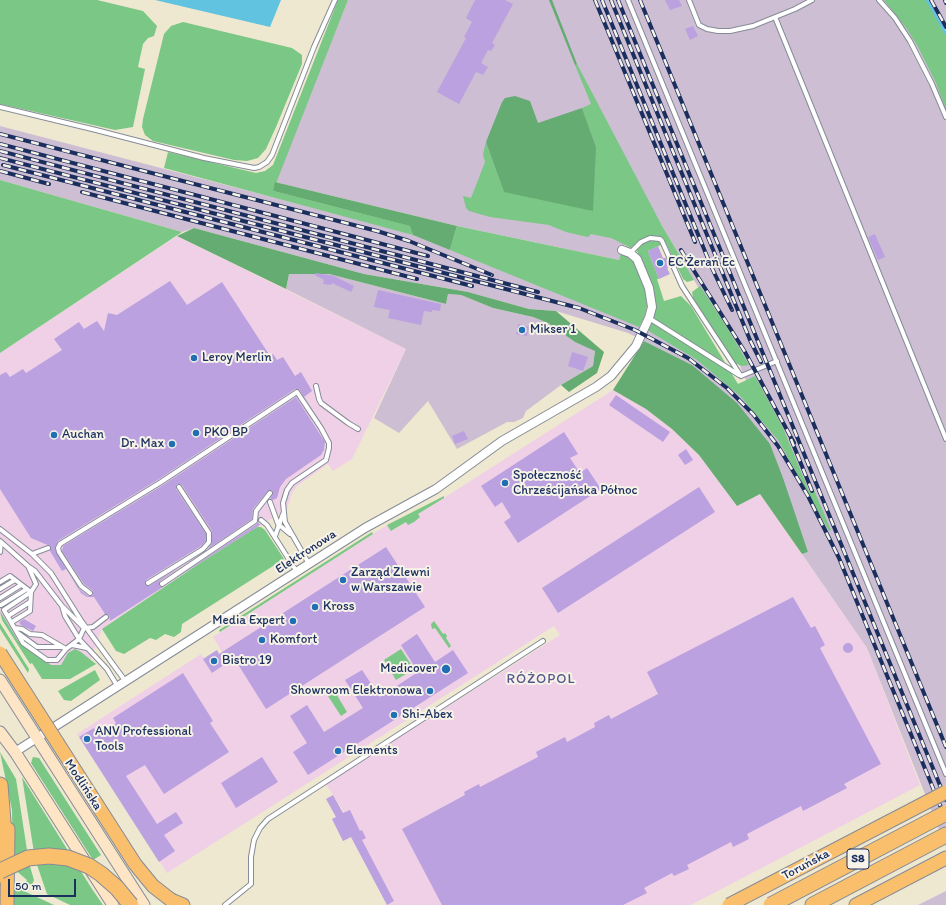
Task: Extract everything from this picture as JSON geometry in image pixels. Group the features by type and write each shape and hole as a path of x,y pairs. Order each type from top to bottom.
{"highway":[{"path":"0,785 4,821 0,875"},
{"name":"Toruńska","path":"771,905 946,813"},
{"name":"S8","path":"813,905 946,835"},
{"path":"0,871 28,858 49,856 68,858 89,866 101,874 117,888 131,905"}],"main road":[{"path":"0,653 135,864 153,886 176,903"},
{"name":"Modlińska","path":"1,683 144,905"},
{"path":"0,732 15,752 113,905"},
{"path":"0,776 9,832 7,905"},
{"name":"Toruńska","path":"729,905 946,792"},
{"path":"856,905 946,858"}],"street":[{"path":"626,251 637,259 649,288 652,307 650,318"},
{"name":"Elektronowa","path":"15,752 127,682 365,528 436,489 502,441 596,387 611,376 636,346 650,318"}],"lane":[{"path":"0,107 204,158 254,168 259,167 267,162 272,155 314,47 335,0"},
{"path":"628,0 946,774"},
{"path":"689,0 699,25 707,30 730,31 775,17 812,0"},
{"path":"879,0 894,18 918,55 946,117"},
{"path":"775,17 946,439"},
{"path":"626,251 650,238 660,239 662,241 682,286 741,376"},
{"path":"650,318 741,376"},
{"path":"741,376 776,361"},
{"path":"316,386 321,403 358,429"},
{"path":"90,593 81,586 59,552 58,548 60,544 161,482 297,392 327,438 329,448 326,460 292,483 285,497 283,514 278,524 275,536"},
{"path":"148,583 203,549 209,542 209,532 178,487"},
{"path":"162,584 255,521 256,511 270,493"},
{"path":"270,502 278,524 292,535"},
{"path":"283,514 285,522 309,564"},
{"path":"261,520 267,525 275,536 297,572"},
{"path":"0,529 32,554 51,573 85,628"},
{"path":"0,552 1,542"},
{"path":"1,542 28,567 35,571 62,606 85,628 127,682"},
{"path":"32,554 48,548"},
{"path":"4,610 36,584 28,567"},
{"path":"0,582 10,576 29,591 30,612 12,622"},
{"path":"0,589 15,580"},
{"path":"0,598 21,584"},
{"path":"29,591 1,604 23,642 47,660 57,660 66,649 79,639 85,628"},
{"path":"8,616 30,602"},
{"path":"62,606 65,616 79,639 106,669 118,687"},
{"path":"85,628 93,627 106,617"},
{"path":"15,628 22,629 30,634 42,634 66,649"},
{"path":"18,633 37,647 61,647"},
{"path":"225,905 251,884 251,857 254,840 260,828 268,819 543,641"},
{"path":"72,645 87,648"}],"shaded area":[{"path":"348,0 946,0 946,847 867,648 802,554 808,552 770,444 692,365 628,333 556,311 529,309 468,292 364,274 194,228 182,232 0,180 0,126 406,232 637,324 699,358 742,394 746,380 728,338 661,224 625,242 619,260 457,226 275,182"},
{"path":"177,236 406,349 352,459 333,471 328,464 297,486 292,493 287,509 200,563 102,629 90,661 64,676 16,641 0,615 0,353"},
{"path":"289,274 329,274 446,304 448,294 461,295 493,308 533,317 548,323 575,342 595,350 593,366 561,385 526,411 523,418 514,422 507,422 457,449 428,401 399,433 374,418 406,349 286,289"},
{"path":"613,390 646,409 672,429 699,455 737,506 760,494 867,648 920,785 691,905 387,905 351,837 343,841 332,819 344,812 326,784 560,635 554,626 167,873 77,734 201,654 212,672 228,662 213,637 387,525 392,531"},
{"path":"946,891 946,905 918,905"}],"green space":[{"path":"0,0 97,0 143,11 157,26 154,36 148,38 143,44 138,67 145,69 133,127 115,130 0,104"},
{"path":"338,0 348,0 273,191 411,226 413,235 164,168 168,152 256,173 265,171 273,165"},
{"path":"549,0 552,0 577,64 575,65"},
{"path":"884,0 927,0 930,5 946,34 946,110 936,83 918,47 907,29"},
{"path":"183,22 292,48 302,55 302,64 276,127 266,149 258,158 247,161 234,160 153,141 145,135 142,127 143,119 164,34 171,26"},
{"path":"577,64 661,224 694,280 687,282 683,279 665,241 661,242 661,245 648,251 659,279 657,279 664,301 681,296 691,306 738,384 755,376 783,428 809,491 814,490 831,530 829,531 778,440 740,396 697,360 647,330 653,321 655,307 649,278 637,251 611,238 591,234 588,237 566,232 549,225 490,217 469,211 466,208 463,196 471,198 485,162 483,154 486,142 504,192 596,147 582,108 591,104 575,65"},
{"path":"515,96 530,101 538,123 582,108 596,147 593,211 504,192 486,142 502,102 505,98"},
{"path":"0,180 182,232 0,353"},
{"path":"275,182 457,226 450,250 413,235 410,226 273,191"},
{"path":"457,226 619,260 621,253 632,258 645,290 647,306 644,318 639,327 450,250"},
{"path":"194,228 364,274 468,292 529,309 556,311 604,352 597,373 569,392 561,385 593,366 595,351 575,342 548,323 533,317 493,308 461,295 448,294 446,304 329,274 289,274 286,289 177,236"},
{"path":"700,286 725,324 749,365 742,366 734,363 693,298 692,292"},
{"path":"644,341 692,365 737,403 770,444 808,552 802,554 760,494 737,506 699,455 672,429 646,409 613,390"},
{"path":"444,496 444,498 418,514 420,517 414,522 408,525 406,522 391,531 387,525"},
{"path":"257,527 261,527 265,530 284,559 182,624 181,632 174,637 165,634 156,640 150,638 124,654 116,651 102,629 200,563"},
{"path":"372,532 373,534 220,632 219,630"},
{"path":"0,611 18,641 51,665 61,665 68,653 75,649 96,664 70,679 42,679 32,663 30,664 2,620"},
{"path":"434,621 443,634 445,633 447,636 446,638 451,646 449,648 435,628 432,629 431,624"},
{"path":"0,623 29,669 28,673 0,629"},
{"path":"401,649 414,669 396,680 384,660"},
{"path":"95,670 100,680 71,701 64,700 58,691"},
{"path":"335,692 347,712 341,716 328,696"},
{"path":"0,752 16,779 29,863 34,880 32,885 26,882 27,880 13,868 12,810"},
{"path":"33,757 39,758 101,855 93,860 31,763"},
{"path":"22,777 103,905 70,905 47,894 35,859"},
{"path":"12,881 26,892 54,905 11,905"}],"water":[{"path":"155,0 281,0 270,27"}],"building":[{"path":"475,0 505,0 513,4 492,43 495,45 491,51 488,50 481,63 488,67 483,75 476,72 459,104 437,92 466,38 464,37 472,22 466,18"},
{"path":"665,0 679,0 682,6 670,10"},
{"path":"693,26 698,36 690,40 685,29"},
{"path":"875,234 885,257 878,260 868,237"},
{"name":"EC Żerań Ec","path":"658,246 663,258 666,258 670,267 667,268 670,274 659,279 648,251"},
{"path":"316,273 334,276 354,286 351,292 332,283 331,285 323,284 324,280 315,275"},
{"path":"170,281 187,305 222,282 270,356 273,354 277,360 283,357 295,376 301,372 312,391 304,397 299,389 295,389 159,479 58,541 55,549 66,569 62,571 50,551 50,546 31,538 0,489 0,375 6,372 10,377 23,369 26,373 62,350 54,339 79,322 84,329 97,321 104,331 108,313 117,315"},
{"path":"378,290 441,304 440,311 424,311 421,325 388,318 390,310 374,307"},
{"name":"Mikser 1","path":"518,324 529,327 527,336 516,334"},
{"path":"572,352 588,357 583,371 568,366"},
{"path":"616,395 670,432 663,442 609,405"},
{"path":"296,397 325,442 324,450 321,455 286,479 280,487 277,498 273,500 270,499 273,492 271,490 268,491 253,509 252,519 208,549 212,543 212,531 182,485 177,484 176,489 206,534 206,541 201,546 146,580 145,584 149,586 184,565 160,581 159,586 163,587 110,621 109,615 105,614 94,597 87,597 81,593 77,587 70,575 79,589 88,596 93,595 93,591 84,584 62,551 63,546 163,485"},
{"path":"464,431 468,439 455,444 452,436"},
{"path":"564,432 578,454 570,458 580,473 587,468 601,489 518,543 504,522 511,517 502,502 495,507 481,486"},
{"path":"686,449 693,460 685,465 678,455"},
{"path":"699,487 715,512 558,613 542,588"},
{"path":"258,522 260,525 173,580 257,524"},
{"path":"386,547 425,607 266,709 234,658 212,673 203,659 217,650 219,654"},
{"path":"793,597 811,628 815,626 825,645 820,648 881,764 844,784 847,788 803,811 801,806 747,834 749,839 733,847 731,842 687,865 689,869 674,876 672,873 644,888 647,893 623,905 442,905 402,829 465,795 464,792 479,784 480,787 538,757 536,752 565,737 567,742 595,727 594,723 609,715 611,719 658,694 647,672"},
{"path":"24,619 36,626 33,631 21,625 19,622"},
{"path":"417,634 435,662 453,650 468,673 308,775 293,752 307,743 290,716 307,705 324,732 363,708 345,680 362,670 380,697 418,672 401,645"},
{"path":"846,643 850,643 853,648 850,653 846,653 843,650 843,646"},
{"path":"183,673 213,721 210,723 229,752 164,794 145,765 126,776 157,824 176,812 183,823 164,835 175,851 159,862 79,737 94,728 98,735 116,723 113,718"},
{"path":"262,757 278,782 236,808 221,783"},
{"path":"333,795 343,813 350,810 360,831 362,830 366,838 362,840 394,901 387,905 351,837 343,841 332,819 336,817 326,799"}],"waterway":[{"path":"927,0 946,34"}],"railway":[{"path":"595,0 695,242"},
{"path":"602,0 711,266 732,310"},
{"path":"611,0 750,340 761,362"},
{"path":"618,0 946,800"},
{"path":"640,0 946,747"},
{"path":"931,0 946,27"},
{"path":"0,134 377,231 409,241 492,275"},
{"path":"0,144 428,256"},
{"path":"0,151 538,292"},
{"path":"0,158 579,308 635,330 688,358 727,388 753,414 778,446 808,496 839,558 946,820"},
{"path":"3,165 472,286"},
{"path":"0,171 49,184"},
{"path":"82,192 417,279"},
{"path":"681,250 745,352 794,443"},
{"path":"791,439 812,491"}],"place":[{"name":"EC Żerań Ec","path":"660,263"},
{"name":"Mikser 1","path":"522,330"},
{"name":"Leroy Merlin","path":"194,358"},
{"name":"PKO BP","path":"196,433"},
{"name":"Auchan","path":"54,435"},
{"name":"Dr. Max","path":"172,444"},
{"name":"Społeczność Chrześcijańska Północ","path":"505,483"},
{"name":"Zarząd Zlewni w Warszawie","path":"343,580"},
{"name":"Kross","path":"315,607"},
{"name":"Media Expert","path":"293,621"},
{"name":"Komfort","path":"262,640"},
{"name":"Bistro 19","path":"214,661"},
{"name":"Medicover","path":"446,669"},
{"name":"Showroom Elektronowa","path":"430,691"},
{"name":"Shi-Abex","path":"394,715"},
{"name":"ANV Professional Tools","path":"87,739"},
{"name":"Elements","path":"338,751"}],"district":[{"name":"RÓŻOPOL","path":"541,679"}]}
